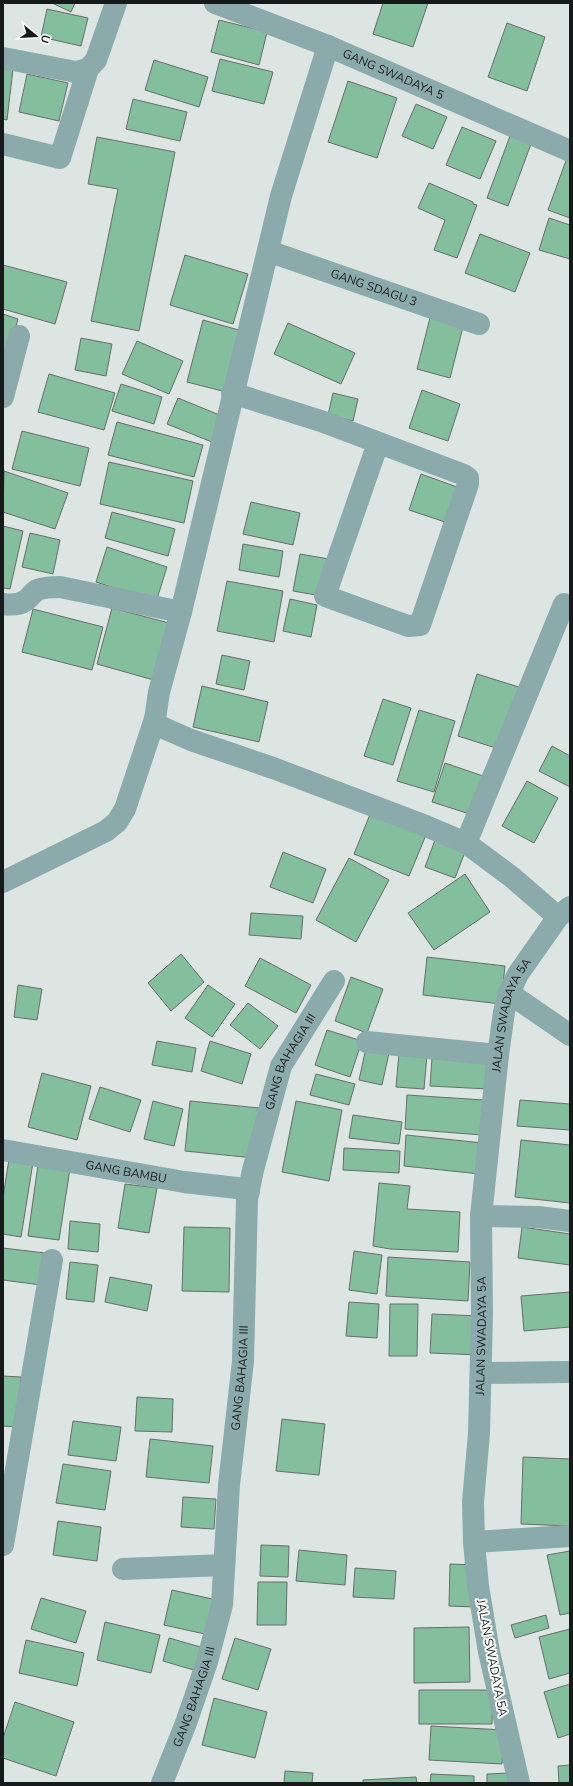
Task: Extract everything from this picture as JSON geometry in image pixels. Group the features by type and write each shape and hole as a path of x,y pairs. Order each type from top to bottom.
{"street":[{"path":"3,144 60,158 88,69 96,60 116,3"},
{"name":"GANG SWADAYA 5","path":"215,3 328,46 570,150"},
{"path":"3,882 106,831 117,822 125,809 155,719 159,692 180,612 281,196 328,46"},
{"path":"3,58 76,72 88,69"},
{"name":"GANG SDAGU 3","path":"268,251 479,324"},
{"path":"3,398 19,336"},
{"path":"232,393 290,410 464,474 468,478 468,484 420,625 414,627 325,596 378,443"},
{"path":"3,604 17,604 25,601 37,590 47,587 60,587 180,612"},
{"path":"466,843 564,604"},
{"path":"155,719 159,726 191,740 280,771 426,826 466,843 513,878 564,912"},
{"name":"JALAN SWADAYA 5A","path":"519,1783 489,1652 478,1586 474,1542 473,1502 479,1433 481,1373 481,1216 498,1055 504,1012 509,993 518,974 564,912"},
{"name":"GANG BAHAGIA III","path":"162,1783 186,1723 207,1662 222,1604 228,1485 243,1361 247,1199 274,1088 281,1066 334,982"},
{"path":"509,993 570,1035"},
{"path":"367,1042 498,1055"},
{"name":"GANG BAMBU","path":"3,1150 184,1182 237,1188 249,1191"},
{"path":"481,1216 538,1217 570,1221"},
{"path":"3,1545 52,1260"},
{"path":"481,1373 570,1372"},
{"path":"474,1542 570,1536"},
{"path":"123,1569 224,1565"}],"building":[{"path":"52,3 75,3 71,12"},
{"path":"383,3 428,3 413,47 373,34"},
{"path":"47,9 88,18 81,46 41,37"},
{"path":"219,20 267,32 259,65 211,52"},
{"path":"507,23 545,37 527,91 488,77"},
{"path":"220,59 273,72 264,104 212,91"},
{"path":"154,60 208,77 199,107 145,90"},
{"path":"3,68 13,69 7,120 3,119"},
{"path":"27,74 68,83 59,121 19,112"},
{"path":"348,81 397,98 377,158 328,142"},
{"path":"133,99 187,112 180,141 126,129"},
{"path":"416,104 447,117 433,149 402,136"},
{"path":"462,127 496,141 480,179 446,165"},
{"path":"510,136 531,144 508,206 487,198"},
{"path":"97,137 175,152 139,331 91,321 118,189 88,184"},
{"path":"568,155 570,155 570,218 548,210"},
{"path":"429,183 477,205 457,258 434,250 445,220 418,208"},
{"path":"549,218 570,225 570,259 539,250"},
{"path":"480,234 530,253 515,292 465,273"},
{"path":"185,255 248,274 233,324 170,305"},
{"path":"3,265 67,282 55,324 3,309"},
{"path":"3,314 18,319 8,354 3,353"},
{"path":"431,314 464,323 450,378 417,369"},
{"path":"203,320 246,332 230,393 187,382"},
{"path":"288,323 355,353 341,384 274,354"},
{"path":"81,338 112,344 106,376 75,370"},
{"path":"137,341 183,361 169,394 122,374"},
{"path":"49,374 115,393 104,430 38,412"},
{"path":"121,384 162,397 154,424 112,411"},
{"path":"422,390 460,404 448,441 409,428"},
{"path":"333,393 358,399 353,421 328,415"},
{"path":"178,398 222,416 212,442 167,424"},
{"path":"117,422 203,445 194,477 108,455"},
{"path":"22,431 89,448 80,486 12,469"},
{"path":"109,462 193,481 184,523 100,504"},
{"path":"4,471 68,493 55,529 3,512"},
{"path":"421,474 457,487 445,522 409,510"},
{"path":"251,502 300,513 293,545 243,534"},
{"path":"112,512 175,529 168,556 105,538"},
{"path":"3,526 23,531 10,589 3,588"},
{"path":"30,533 60,540 53,574 22,567"},
{"path":"243,544 283,551 279,577 239,570"},
{"path":"107,547 167,567 156,602 96,582"},
{"path":"300,554 329,559 322,596 293,591"},
{"path":"227,581 283,591 274,642 217,631"},
{"path":"290,599 317,605 311,637 283,631"},
{"path":"112,608 173,624 157,681 97,664"},
{"path":"33,609 103,627 92,670 22,652"},
{"path":"222,655 250,661 244,690 216,684"},
{"path":"477,674 522,688 502,750 458,736"},
{"path":"202,686 268,702 259,742 193,727"},
{"path":"383,699 411,708 393,765 364,756"},
{"path":"419,710 455,721 434,792 397,781"},
{"path":"552,746 570,756 570,787 539,771"},
{"path":"445,763 486,777 473,815 432,802"},
{"path":"527,781 558,798 534,843 502,826"},
{"path":"371,812 426,835 409,876 354,854"},
{"path":"435,840 465,852 455,878 425,867"},
{"path":"283,852 326,869 313,903 270,887"},
{"path":"349,858 389,880 356,942 316,920"},
{"path":"465,874 490,912 434,950 408,913"},
{"path":"251,913 303,916 301,939 249,935"},
{"path":"181,954 204,982 171,1011 148,983"},
{"path":"427,957 505,966 501,1004 423,995"},
{"path":"260,958 311,985 296,1013 245,986"},
{"path":"351,977 383,989 367,1033 335,1021"},
{"path":"18,985 42,989 37,1020 14,1017"},
{"path":"208,985 235,1004 212,1037 185,1018"},
{"path":"248,1003 278,1026 260,1049 230,1025"},
{"path":"327,1030 362,1041 350,1077 315,1065"},
{"path":"157,1041 196,1048 192,1072 152,1065"},
{"path":"210,1041 251,1054 242,1084 201,1071"},
{"path":"366,1048 389,1053 382,1085 359,1080"},
{"path":"399,1053 427,1055 424,1089 396,1087"},
{"path":"432,1058 490,1062 488,1089 430,1086"},
{"path":"42,1073 91,1086 77,1140 28,1127"},
{"path":"316,1074 355,1084 349,1105 310,1095"},
{"path":"100,1087 141,1100 130,1132 89,1119"},
{"path":"407,1095 484,1100 482,1135 405,1129"},
{"path":"520,1100 570,1104 570,1130 517,1126"},
{"path":"153,1101 183,1109 174,1146 144,1139"},
{"path":"190,1101 259,1108 254,1158 185,1151"},
{"path":"296,1101 342,1110 329,1181 282,1172"},
{"path":"353,1115 402,1122 399,1144 349,1138"},
{"path":"406,1135 483,1143 480,1174 404,1166"},
{"path":"521,1140 570,1145 570,1203 515,1197"},
{"path":"344,1148 400,1151 399,1173 343,1170"},
{"path":"10,1153 34,1156 21,1237 3,1234 3,1197"},
{"path":"39,1158 71,1162 59,1240 28,1236"},
{"path":"379,1183 410,1186 407,1209 460,1212 458,1252 390,1249 373,1246"},
{"path":"125,1184 157,1188 149,1233 118,1228"},
{"path":"70,1221 100,1224 98,1252 68,1249"},
{"path":"184,1227 230,1228 229,1292 182,1291"},
{"path":"522,1227 570,1234 570,1265 518,1258"},
{"path":"3,1248 45,1253 41,1285 3,1280"},
{"path":"354,1251 382,1255 377,1294 349,1290"},
{"path":"388,1257 470,1262 468,1301 386,1296"},
{"path":"70,1262 98,1265 94,1302 66,1299"},
{"path":"110,1277 152,1285 147,1311 105,1302"},
{"path":"570,1292 570,1327 524,1331 521,1296"},
{"path":"349,1302 379,1304 377,1338 346,1336"},
{"path":"390,1304 418,1304 417,1356 389,1356"},
{"path":"432,1314 480,1316 479,1355 430,1353"},
{"path":"3,1376 21,1377 17,1427 3,1426"},
{"path":"137,1397 173,1399 172,1432 135,1431"},
{"path":"282,1419 325,1424 319,1475 276,1471"},
{"path":"73,1421 121,1427 116,1461 68,1455"},
{"path":"150,1439 213,1446 209,1483 146,1477"},
{"path":"523,1457 570,1459 570,1526 521,1524"},
{"path":"63,1464 111,1471 105,1510 56,1503"},
{"path":"183,1497 216,1499 214,1529 181,1527"},
{"path":"58,1521 101,1527 97,1561 53,1555"},
{"path":"261,1545 289,1546 288,1577 260,1576"},
{"path":"299,1550 347,1555 345,1585 296,1581"},
{"path":"570,1551 570,1613 560,1615 547,1555"},
{"path":"450,1564 475,1565 474,1607 449,1606"},
{"path":"355,1568 396,1571 394,1599 353,1597"},
{"path":"258,1582 287,1582 286,1625 257,1625"},
{"path":"172,1590 221,1601 214,1636 164,1625"},
{"path":"41,1598 86,1611 76,1643 31,1629"},
{"path":"546,1615 549,1628 515,1638 511,1625"},
{"path":"105,1622 160,1635 151,1673 97,1660"},
{"path":"469,1627 470,1682 414,1683 414,1628"},
{"path":"570,1629 570,1673 549,1679 539,1637"},
{"path":"169,1638 204,1648 197,1671 163,1661"},
{"path":"235,1638 271,1649 258,1690 222,1679"},
{"path":"26,1640 84,1653 77,1686 19,1673"},
{"path":"570,1684 570,1734 558,1738 544,1692"},
{"path":"419,1690 493,1690 492,1724 419,1724"},
{"path":"214,1698 267,1712 255,1758 202,1745"},
{"path":"15,1702 74,1722 56,1776 3,1758 3,1738"},
{"path":"431,1726 504,1730 502,1764 429,1760"},
{"path":"570,1765 570,1783 559,1783 558,1766"},
{"path":"285,1771 313,1773 312,1783 284,1783"},
{"path":"509,1773 509,1783 487,1783 487,1774"},
{"path":"431,1774 474,1776 474,1783 430,1783"},
{"path":"416,1777 417,1783 363,1783 363,1780"}]}
